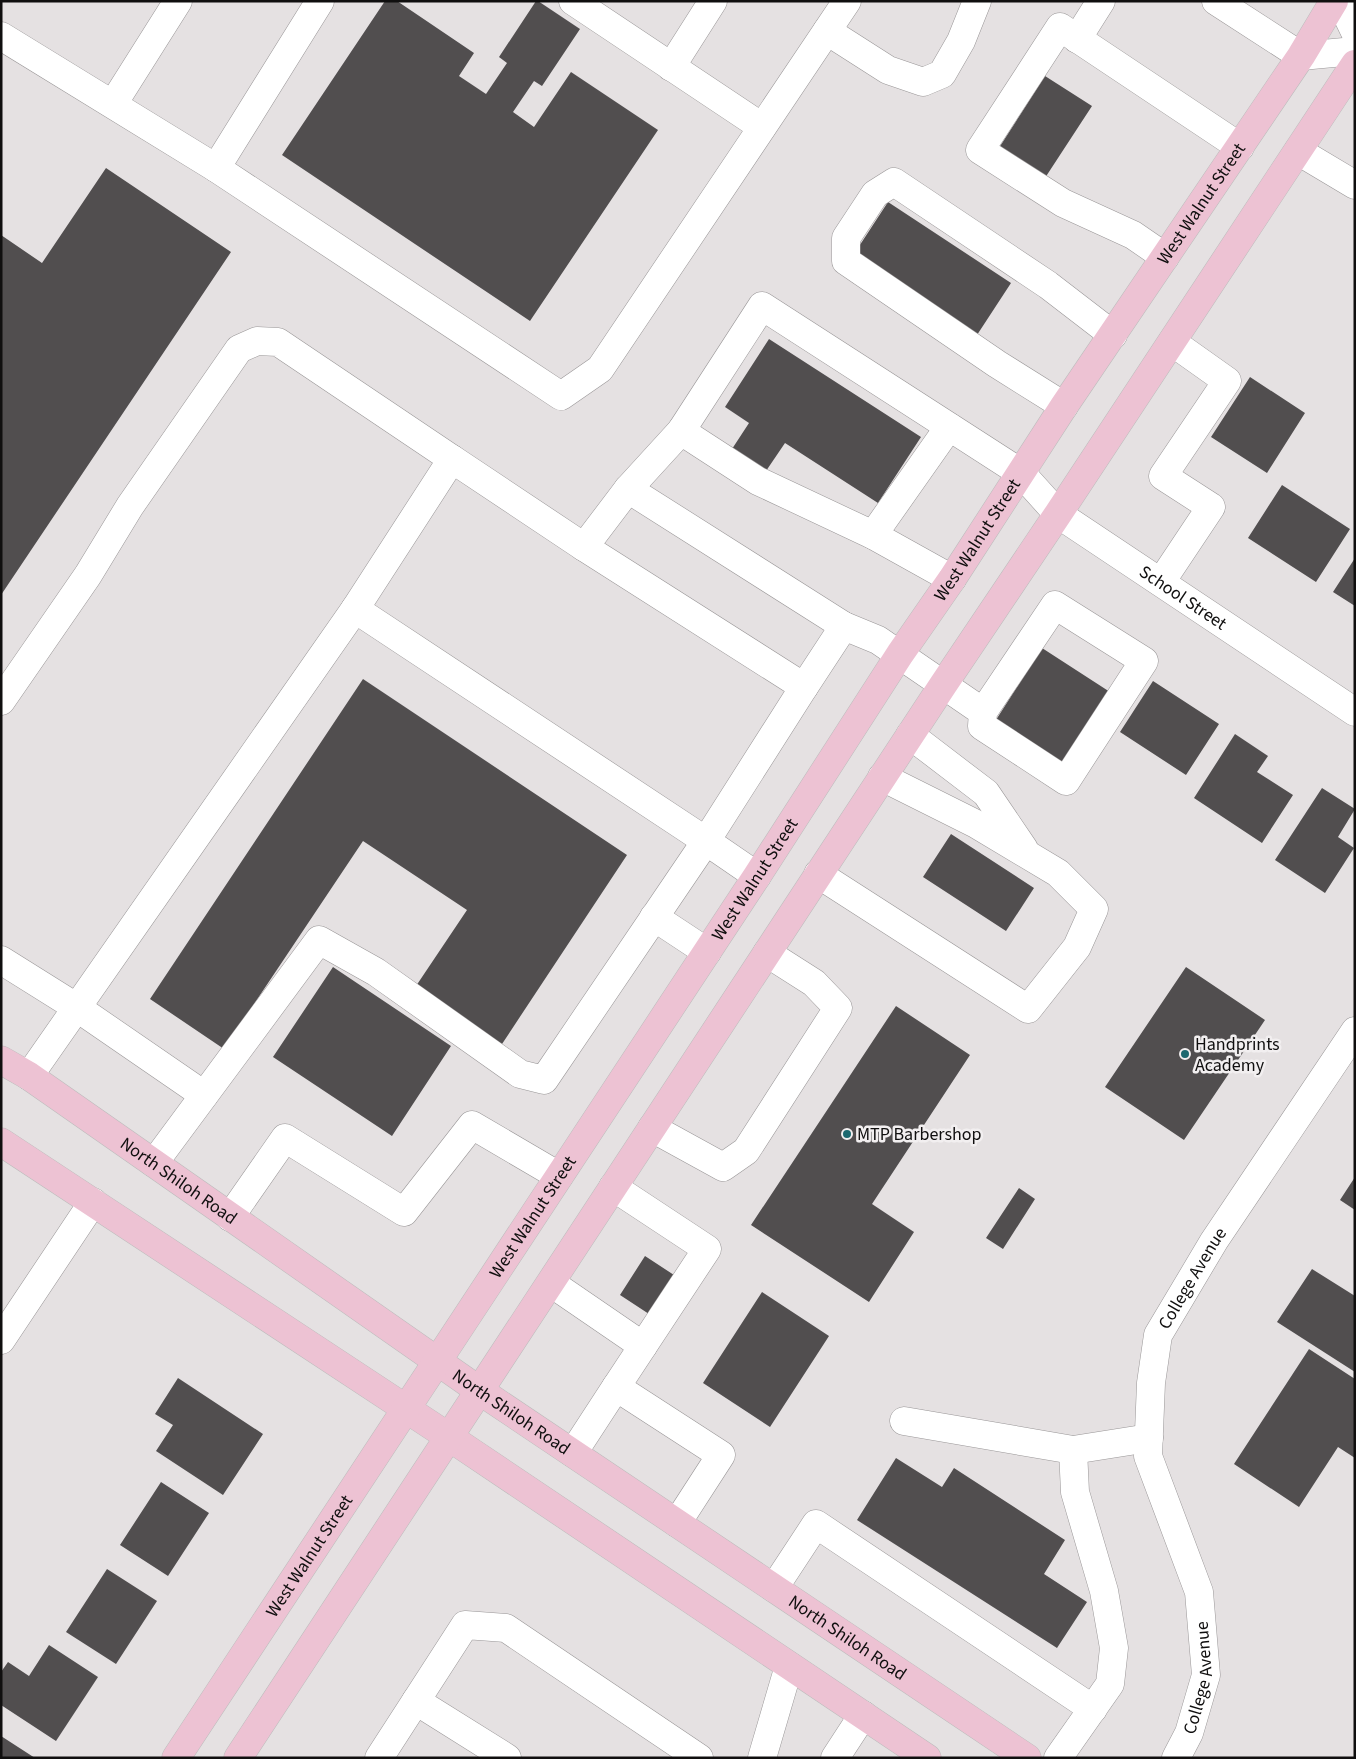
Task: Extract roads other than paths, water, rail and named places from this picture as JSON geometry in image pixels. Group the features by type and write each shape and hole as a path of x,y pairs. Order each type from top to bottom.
{"main road":[{"name":"West Walnut Street","path":"176,1758 757,876 900,654 1064,406 1301,56 1334,1"},
{"path":"238,1758 818,874 1355,64"},
{"name":"North Shiloh Road","path":"1,1060 28,1076 154,1163 437,1362 1027,1758"},
{"path":"1,1142 450,1437 927,1758"}],"street":[{"path":"113,104 178,1"},
{"path":"216,168 320,1"},
{"path":"671,67 713,1"},
{"path":"1,36 216,168 561,396 600,369 847,1"},
{"path":"827,31 888,70 923,82 942,74 961,41 977,1"},
{"path":"1077,39 1101,1"},
{"path":"1216,1 1301,56 1355,51"},
{"path":"1340,1 1355,32"},
{"path":"581,3 671,67 762,128"},
{"path":"1165,257 1133,235 1063,203 980,150 1060,27 1240,146"},
{"path":"1298,150 1355,185"},
{"path":"1064,406 997,364 846,261 846,238 875,194 894,182 1048,285 1112,335"},
{"name":"School Street","path":"681,431 762,306 1021,473 1058,514 1355,712"},
{"path":"1,701 88,574 130,506 239,349 257,341 278,342 584,546 804,687"},
{"path":"1161,582 1211,507 1163,476 1226,381 1172,342"},
{"path":"873,535 949,427"},
{"path":"584,546 628,489 681,431 758,481 873,535 952,578"},
{"path":"28,1076 355,609 452,459"},
{"path":"628,489 844,626 878,640 983,712"},
{"path":"1056,605 1144,661 1066,781 982,726 983,712 1056,605"},
{"path":"355,609 757,876"},
{"path":"154,1163 319,940 376,972 520,1074 544,1080 706,841 844,626"},
{"path":"910,735 986,793 1029,856"},
{"path":"818,874 1028,1009 1077,947 1094,909 1058,873 976,824 882,777"},
{"path":"654,917 707,952"},
{"path":"652,1128 723,1167 746,1151 838,1008 814,982 767,953"},
{"path":"1,960 76,1007 204,1095"},
{"name":"College Avenue","path":"1176,1758 1189,1733 1206,1675 1206,1666 1199,1592 1148,1456 1151,1383 1158,1335 1214,1241 1355,1031"},
{"path":"230,1217 284,1138 404,1212 472,1125 559,1176"},
{"path":"573,1454 707,1249 613,1187"},
{"path":"1,1340 93,1202"},
{"path":"551,1283 643,1346"},
{"path":"616,1387 721,1455 677,1524"},
{"path":"904,1421 1074,1450 1149,1438"},
{"path":"1058,1758 1110,1684 1114,1648 1104,1591 1075,1492 1074,1450"},
{"path":"774,1588 816,1524 1093,1709"},
{"path":"379,1758 466,1625 506,1628 699,1758"},
{"path":"762,1758 789,1666"},
{"path":"416,1701 507,1758"},
{"path":"834,1758 863,1714"}],"place":[{"name":"Handprints Academy","path":"1185,1054"},
{"name":"MTP Barbershop","path":"847,1134"}]}
